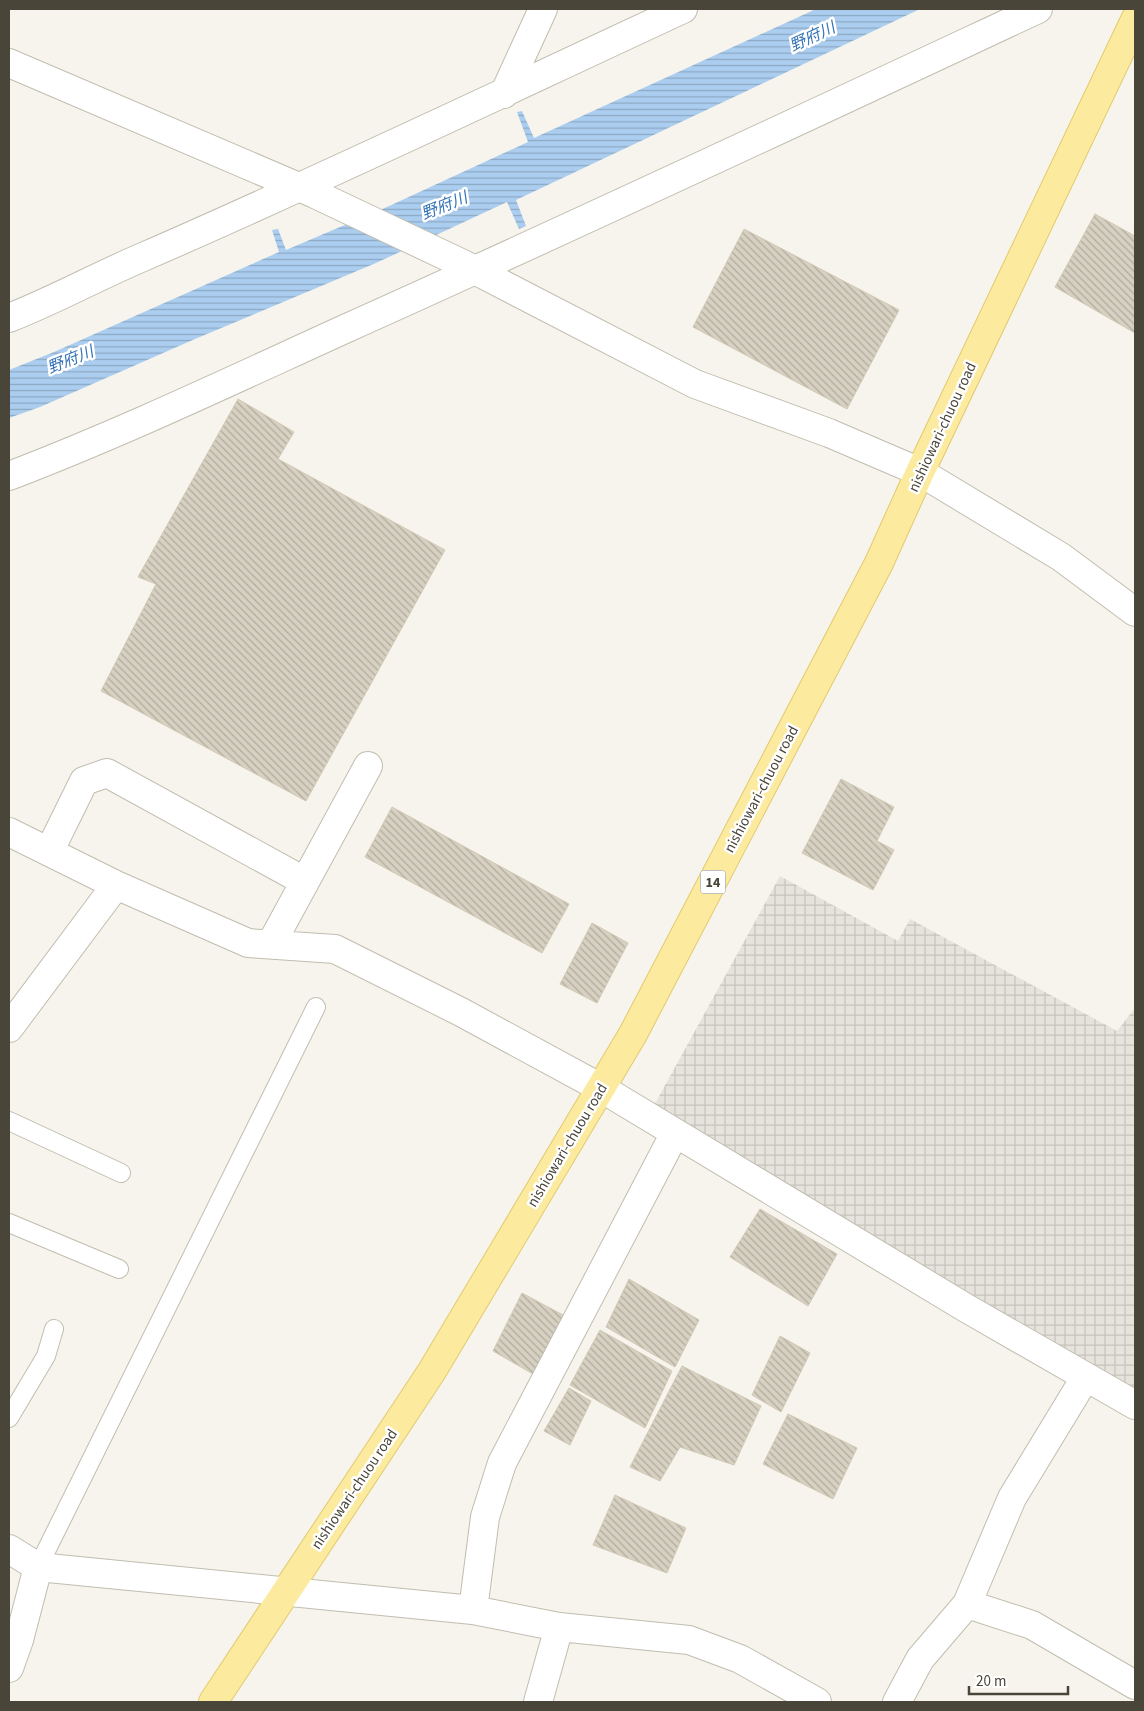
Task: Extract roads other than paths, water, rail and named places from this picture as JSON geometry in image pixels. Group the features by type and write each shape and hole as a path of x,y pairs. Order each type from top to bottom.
{"main road":[{"name":"nishiowari-chuou road","path":"213,1702 432,1371 633,1034 875,572 920,472 1135,20"}],"street":[{"path":"504,94 543,9"},
{"path":"9,318 111,270 308,191 504,94 683,9"},
{"path":"9,476 170,409 471,268 1038,9"},
{"path":"9,63 308,191 471,268 695,384 829,433 920,472 1061,557 1135,612"},
{"path":"270,944 368,766"},
{"path":"49,852 84,781 107,773 304,881"},
{"path":"9,832 116,885 248,943 335,949 461,1012 601,1088 1085,1378 1135,1406"},
{"path":"9,1028 116,885"},
{"path":"473,1610 485,1517 502,1463 675,1133"},
{"path":"897,1702 920,1659 967,1604 1012,1498 1085,1378"},
{"path":"9,1549 38,1567 285,1593 473,1610 559,1627 689,1640 740,1659 817,1702"},
{"path":"9,1668 19,1640 38,1567"},
{"path":"967,1604 1032,1626 1135,1685"},
{"path":"538,1702 559,1627"}],"lane":[{"path":"38,1567 316,1007"},
{"path":"9,1121 121,1174"},
{"path":"9,1223 119,1269"},
{"path":"9,1418 46,1356 54,1329"}],"water":[{"name":"野府川","path":"816,9 920,9 516,200 526,226 519,229 507,202 376,263 40,407 9,418 9,370 54,352 279,252 272,230 278,229 286,250 387,207 528,142 517,112 522,111 534,138"}]}
